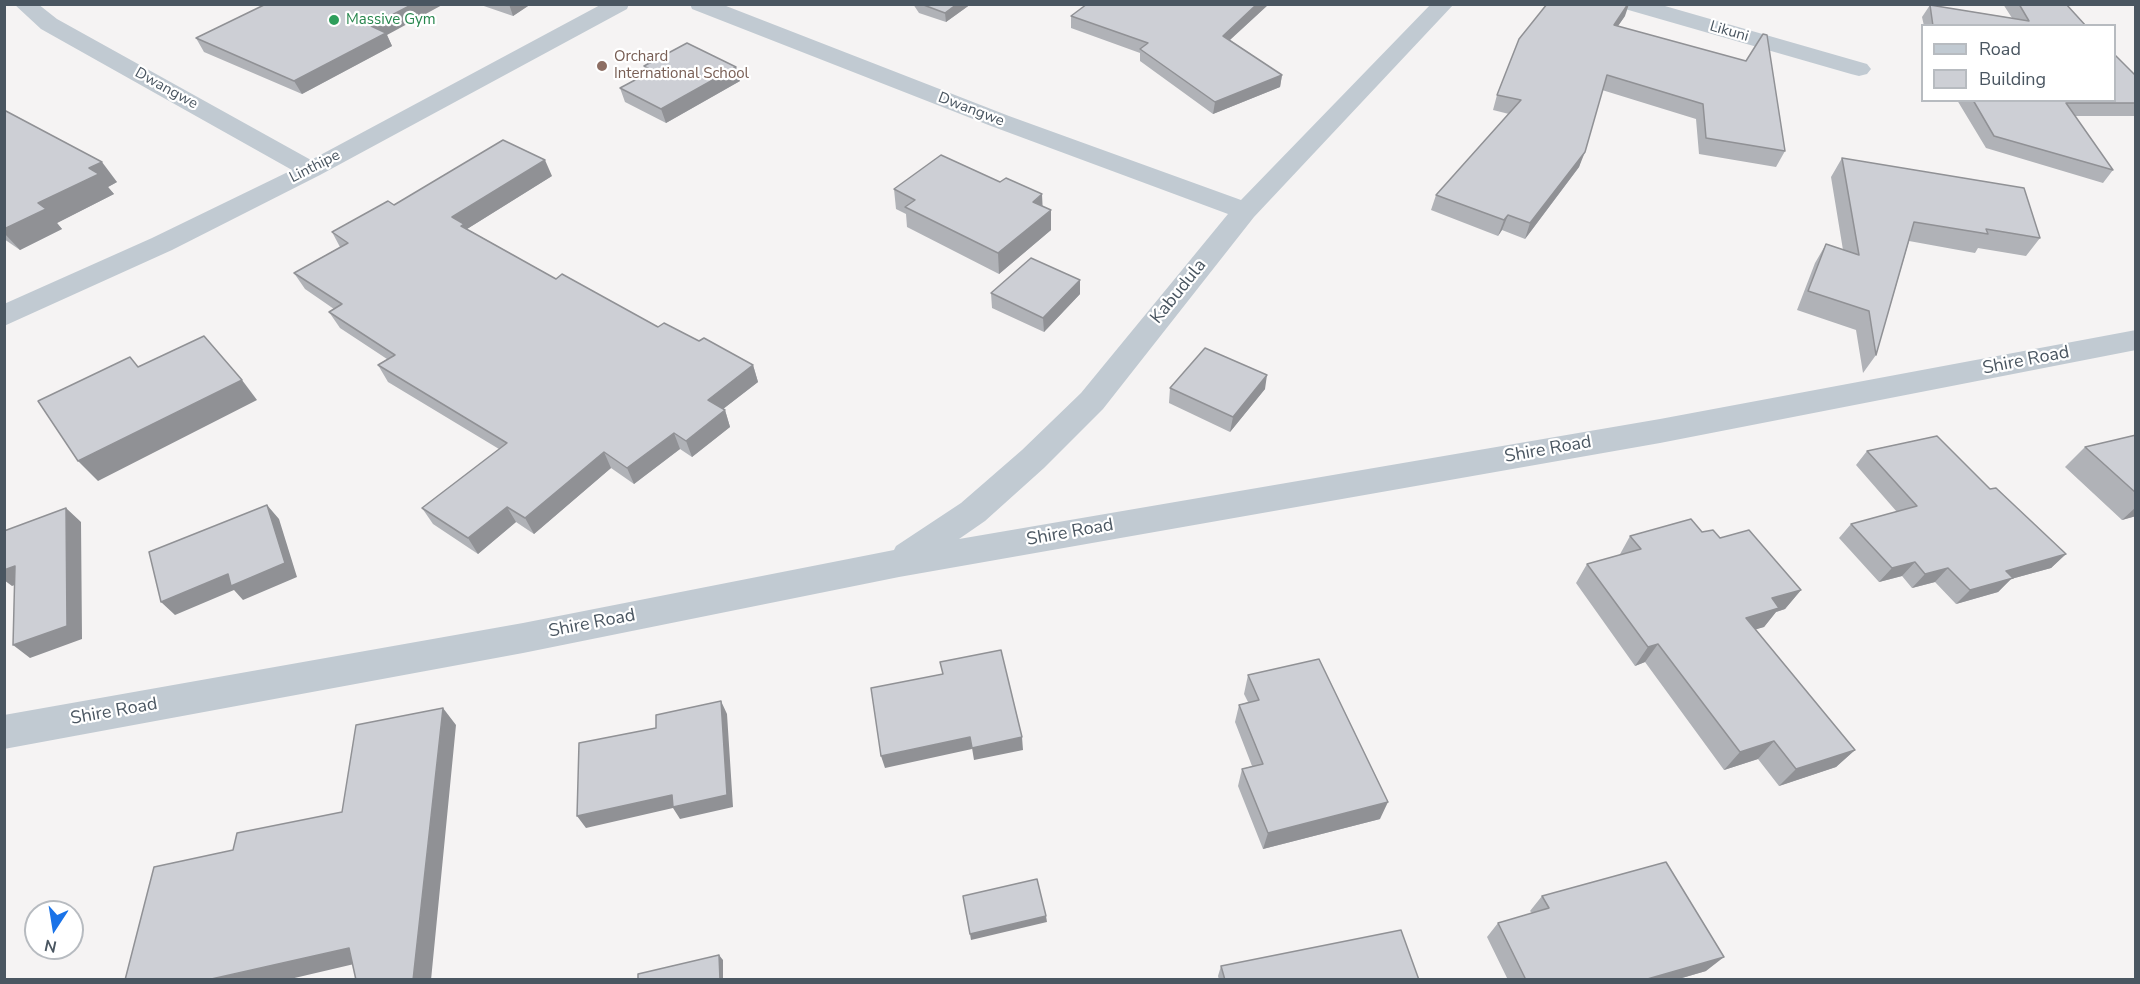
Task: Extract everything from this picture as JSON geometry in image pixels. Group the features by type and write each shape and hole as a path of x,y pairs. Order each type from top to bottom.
{"street":[{"name":"Dwangwe","path":"24,4 49,24 311,170"},
{"name":"Linthipe","path":"4,316 162,244 311,170 619,4"},
{"name":"Dwangwe","path":"700,4 1000,121 1245,211"},
{"name":"Kabudula","path":"899,563 973,512 1034,459 1092,401 1245,211 1444,4"},
{"name":"Likuni","path":"1633,4 1859,69"},
{"name":"Shire Road","path":"4,732 511,640 899,563 1660,431 2136,340"}],"building":[{"path":"266,4 413,4 371,26 386,33 294,81 196,38"},
{"path":"921,4 957,4 945,13"},
{"path":"1087,4 1257,4 1223,36 1282,75 1215,102 1140,49 1148,43 1071,16"},
{"path":"1547,4 1628,4 1614,25 1746,61 1763,34 1767,35 1785,151 1706,138 1703,104 1607,75 1585,152 1530,223 1508,215 1504,220 1436,195 1521,100 1497,95 1519,39"},
{"path":"2019,4 2066,4 2084,24 1933,24 1930,5 2029,21"},
{"path":"687,43 736,67 661,109 620,88 652,71 644,66"},
{"path":"2116,56 2136,76 2136,103 2066,103 2113,170 1994,136 1974,102 2116,102"},
{"path":"4,110 102,162 89,168 99,174 38,203 46,209 4,229"},
{"path":"503,140 545,160 452,217 464,224 461,226 556,279 562,274 658,327 664,323 699,341 704,338 753,365 708,400 725,410 686,441 674,433 627,468 604,452 525,518 507,507 468,538 422,508 507,443 378,365 395,355 329,312 342,304 294,273 348,243 332,232 388,201 394,205"},
{"path":"941,155 1000,182 1006,178 1042,194 1033,202 1051,210 998,253 905,207 915,200 894,189"},
{"path":"1842,158 2024,188 2040,238 1986,229 1988,234 1914,222 1876,355 1869,311 1808,291 1826,244 1859,255"},
{"path":"1031,258 1080,280 1043,318 991,293"},
{"path":"204,336 242,380 78,461 38,401 130,357 138,367"},
{"path":"1205,348 1267,375 1233,417 1170,388"},
{"path":"2136,435 2136,493 2085,447"},
{"path":"1937,436 1990,489 1996,488 2066,554 2006,571 2013,578 1970,590 1948,568 1925,574 1915,562 1892,568 1851,524 1917,506 1867,451"},
{"path":"267,505 285,563 231,586 228,574 161,602 149,552"},
{"path":"66,508 67,626 13,645 15,566 4,570 4,531"},
{"path":"1691,519 1702,532 1713,530 1720,538 1749,530 1801,590 1772,598 1779,608 1746,618 1855,750 1796,769 1774,741 1740,752 1658,644 1648,647 1587,564 1641,549 1630,536"},
{"path":"1001,650 1022,737 972,748 970,737 881,756 871,688 943,674 940,662"},
{"path":"1319,659 1388,802 1268,833 1242,769 1263,764 1239,705 1259,700 1248,675"},
{"path":"721,701 727,795 673,807 672,795 577,816 579,743 656,728 656,715"},
{"path":"443,708 413,980 356,980 349,948 207,980 125,980 154,867 233,850 237,833 342,812 356,725"},
{"path":"1666,862 1724,957 1644,980 1526,980 1498,923 1549,908 1542,896"},
{"path":"1037,879 1046,916 970,934 963,896"},
{"path":"1401,930 1419,980 1225,980 1221,966"},
{"path":"719,955 720,980 638,980 638,974"}],"place":[{"name":"Massive Gym","path":"334,20"},
{"name":"Orchard International School","path":"602,66"}]}
